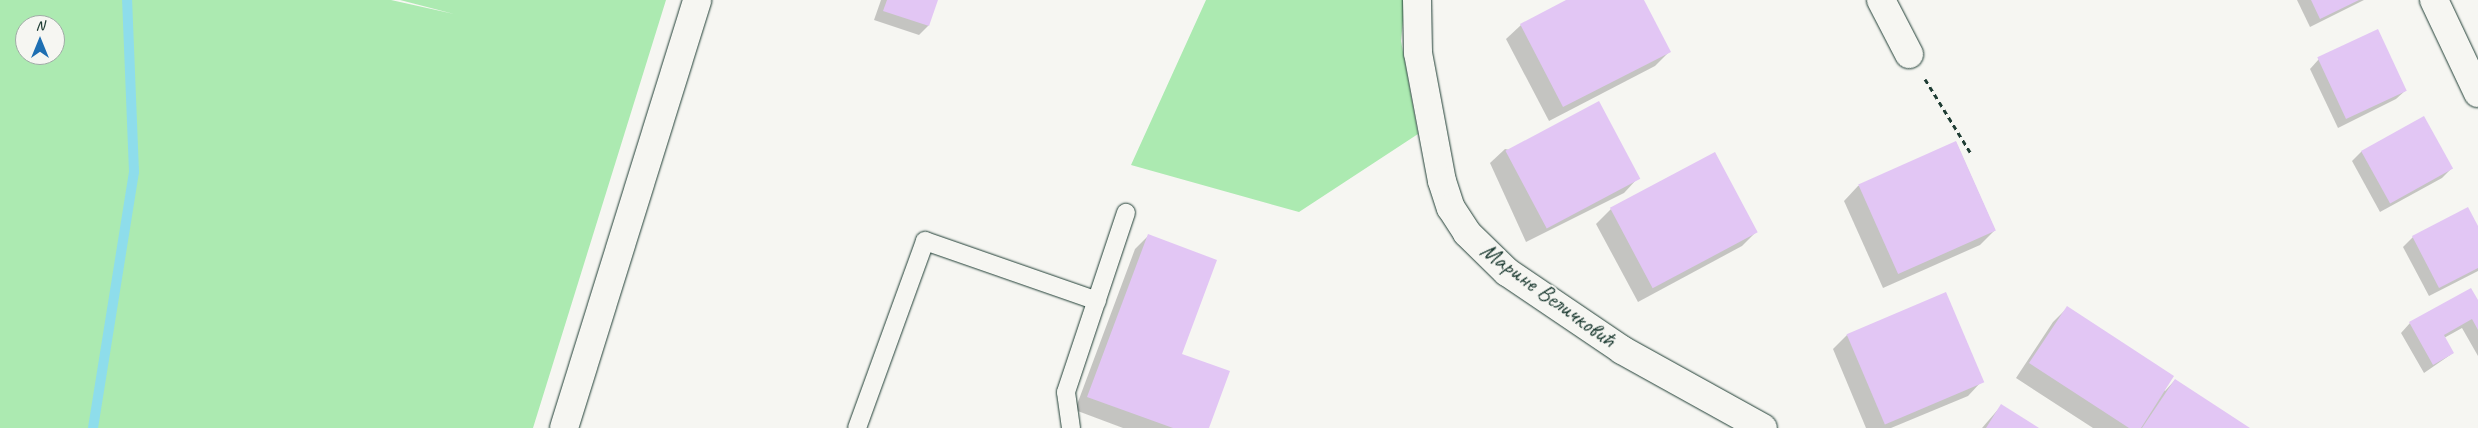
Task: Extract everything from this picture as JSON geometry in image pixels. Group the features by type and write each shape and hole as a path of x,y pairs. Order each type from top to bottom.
{"street":[{"path":"564,428 697,0"},
{"name":"Марине Величковић","path":"1418,0 1418,53 1442,181 1451,208 1467,233 1508,272 1622,350 1755,426"},
{"path":"1881,0 1908,54"},
{"path":"2434,0 2478,93"}],"lane":[{"path":"1071,428 1066,392 1126,214"},
{"path":"857,428 925,241 1097,301"}],"path":[{"path":"1908,54 1970,152"}],"green space":[{"path":"0,0 391,0 454,14 400,0 666,0 533,428 0,428"},
{"path":"1206,0 1405,0 1401,41 1418,134 1299,212 1131,165"}],"building":[{"path":"887,0 938,0 929,26 883,11"},
{"path":"1566,0 1644,0 1671,52 1563,107 1520,24"},
{"path":"2311,0 2359,0 2320,19"},
{"path":"2378,29 2407,91 2346,119 2317,57"},
{"path":"1599,101 1640,179 1547,228 1505,151"},
{"path":"2424,116 2453,168 2390,203 2361,151"},
{"path":"1956,141 1996,231 1898,274 1858,185"},
{"path":"1715,152 1758,232 1653,288 1610,208"},
{"path":"2468,207 2478,226 2478,268 2439,288 2412,236"},
{"path":"1148,234 1217,260 1182,354 1230,371 1209,428 1173,428 1087,397"},
{"path":"2471,288 2478,300 2478,330 2472,319 2444,335 2454,353 2433,365 2409,322"},
{"path":"1946,292 1984,382 1885,424 1847,334"},
{"path":"2067,306 2174,376 2141,428 2129,428 2029,363"},
{"path":"2175,379 2250,428 2142,428"},
{"path":"2001,404 2039,428 1986,428"}],"waterway":[{"path":"93,428 134,172 127,0"}]}
